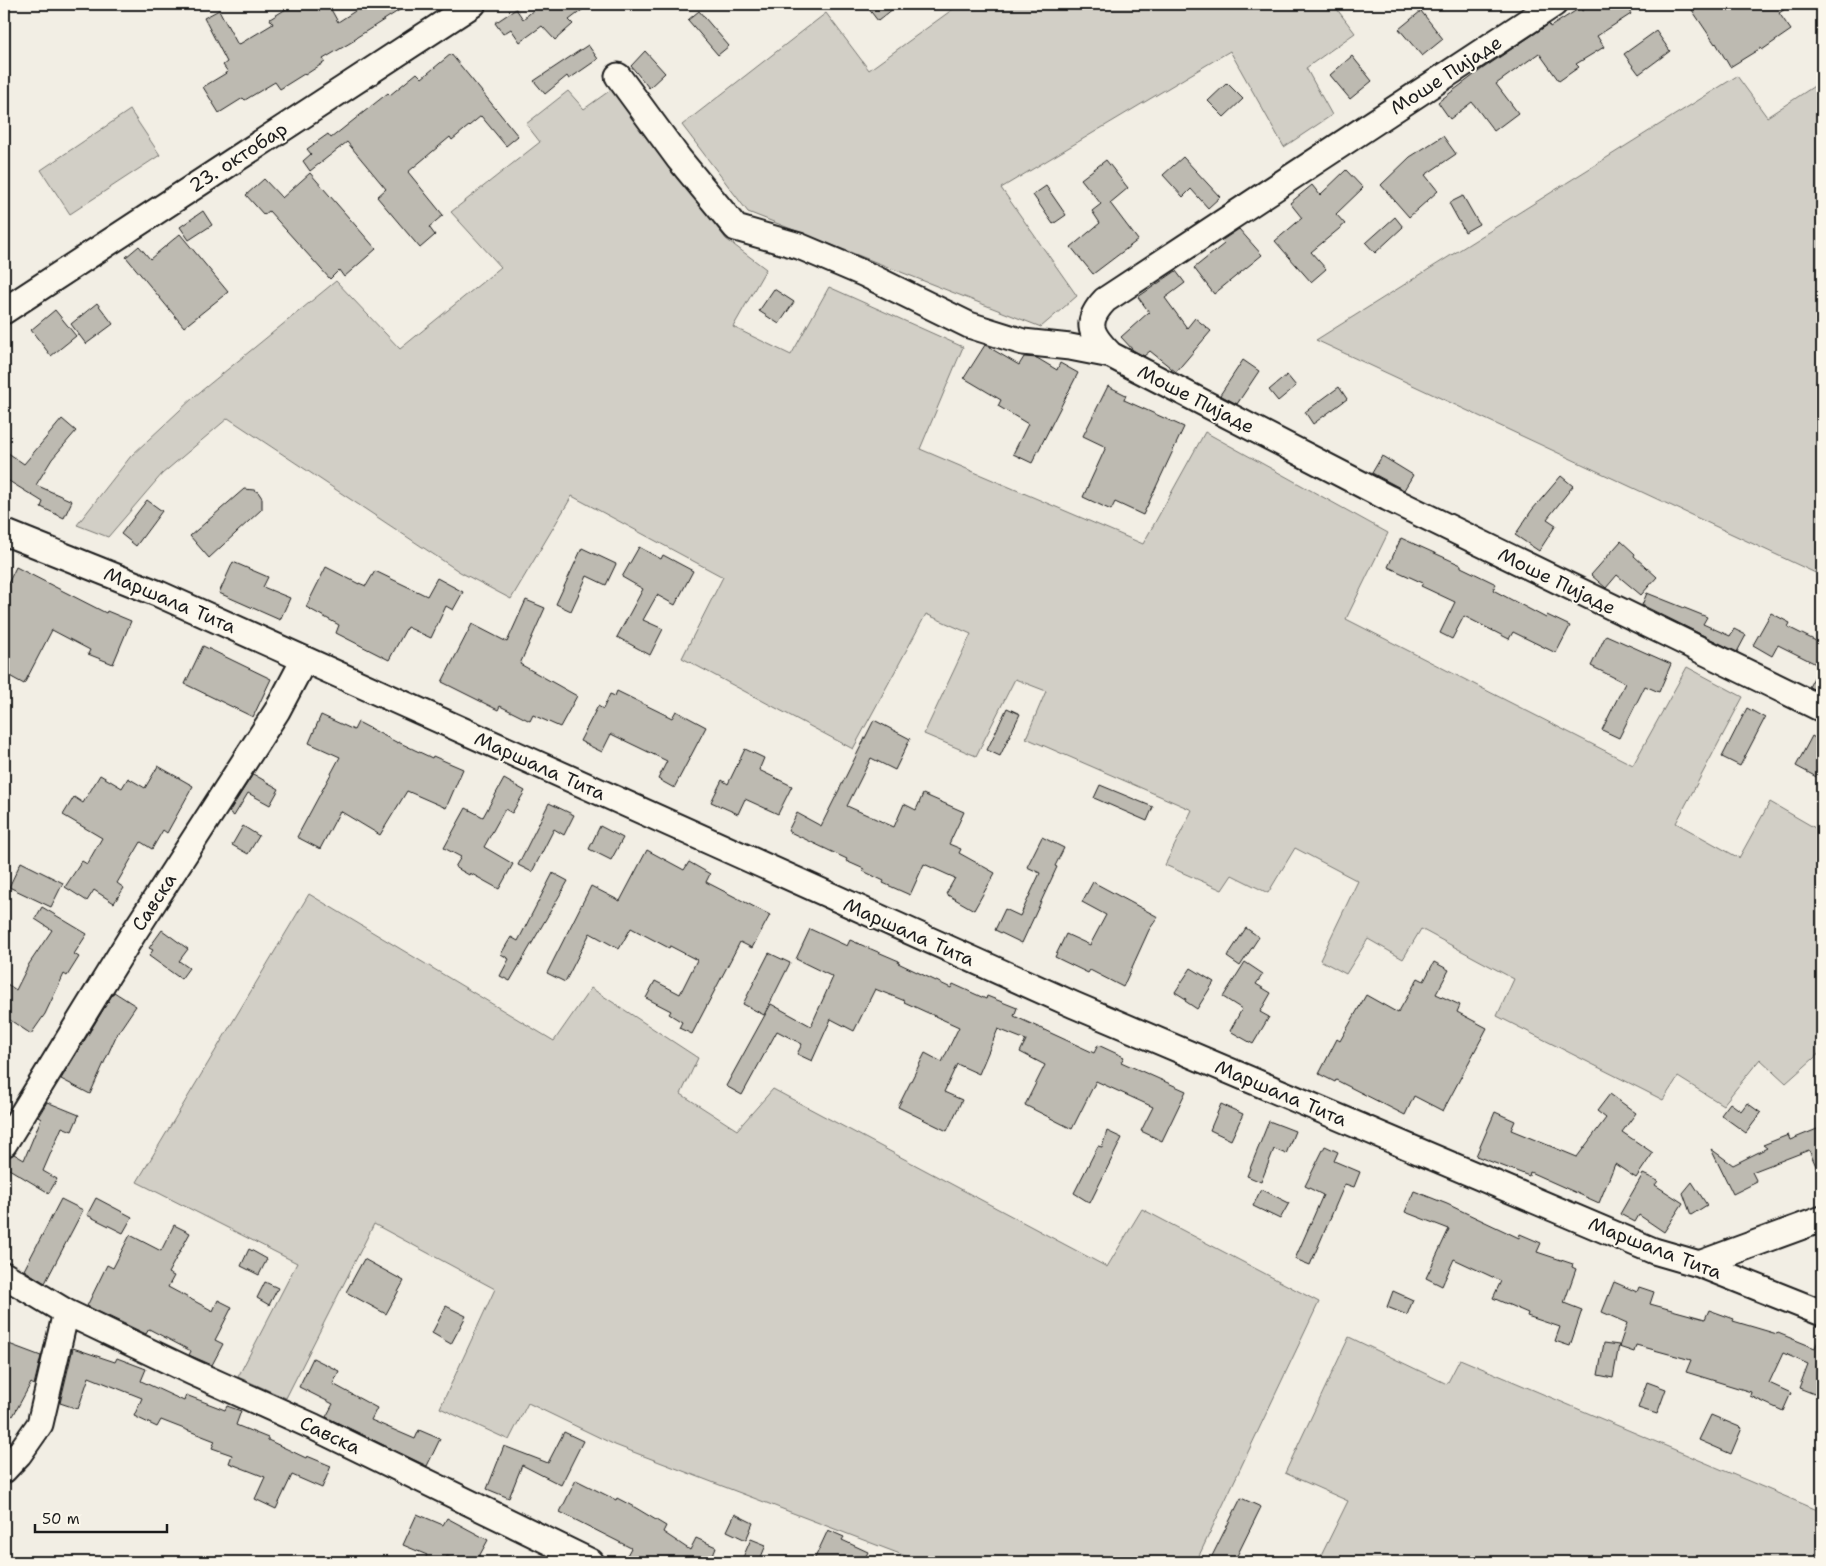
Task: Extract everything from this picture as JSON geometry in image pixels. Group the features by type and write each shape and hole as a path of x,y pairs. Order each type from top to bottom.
{"street":[{"name":"23. октобар","path":"4,311 473,4"},
{"name":"Моше Пијаде","path":"1554,4 1105,300 1092,319 1095,338 1111,355 1388,498 1822,709"},
{"path":"618,76 679,159 736,228 799,246 865,274 969,325 1023,342 1070,346 1111,355"},
{"name":"Маршала Тита","path":"4,532 159,594 1074,1005 1654,1251 1699,1264 1822,1313"},
{"name":"Савска","path":"4,1144 133,934 277,711 304,660"},
{"path":"1699,1264 1822,1219"},
{"name":"Савска","path":"4,1275 66,1312 314,1427 591,1562"},
{"path":"4,1470 19,1454 40,1424 66,1312"}],"shaded area":[{"path":"960,4 1333,4 1355,33 1306,68 1332,115 1284,147 1230,51 1001,188 1077,296 1041,327 748,212 682,125 826,13 869,70"},
{"path":"1737,76 1767,117 1822,81 1822,576 1316,340"},
{"path":"612,89 726,239 766,269 733,327 791,355 829,287 963,347 920,449 1143,544 1205,432 1388,533 1346,619 1633,765 1687,667 1743,697 1676,823 1739,858 1770,802 1822,832 1822,1051 1786,1083 1760,1059 1723,1105 1678,1077 1663,1100 1497,1016 1514,979 1421,929 1403,959 1368,939 1346,974 1320,960 1358,881 1295,848 1268,893 1232,875 1222,890 1165,865 1192,810 1026,738 1046,691 1015,679 976,756 924,734 971,634 926,614 853,749 682,658 723,577 572,496 511,599 460,572 228,418 162,474 108,537 77,525 131,456 195,396 336,281 400,349 501,267 451,212 540,142 526,124 568,91 584,109"},
{"path":"130,110 160,155 70,214 41,170"},
{"path":"309,894 554,1041 591,988 698,1058 681,1094 737,1130 773,1089 1107,1267 1142,1209 1319,1302 1196,1562 921,1562 615,1445 528,1403 509,1440 440,1408 495,1289 374,1224 286,1398 238,1377 297,1263 137,1182"},
{"path":"1349,1337 1447,1384 1460,1359 1822,1512 1822,1562 1318,1562 1348,1501 1285,1473"}],"building":[{"path":"294,4 328,4 338,22 366,4 409,4 323,59 325,62 305,75 280,89 275,82 219,113 203,87 228,72 223,65 227,62 204,18 219,10 238,45 273,24 270,19"},
{"path":"541,4 590,4 569,20 573,24 555,40 542,26 520,42 511,29 503,34 495,23 516,9 523,19"},
{"path":"865,4 899,4 878,21"},
{"path":"1593,4 1625,4 1631,14 1597,36 1604,47 1576,64 1579,67 1559,81 1539,53 1496,84 1518,113 1494,131 1472,102 1450,119 1438,102 1482,69 1549,24 1550,27 1580,8 1582,11"},
{"path":"1688,4 1793,4 1779,13 1791,30 1762,50 1761,48 1730,67 1716,43"},
{"path":"699,11 729,46 718,55 688,20"},
{"path":"1421,11 1443,39 1422,56 1399,29"},
{"path":"1656,31 1670,51 1639,74 1624,54"},
{"path":"588,45 598,59 569,79 567,76 545,94 534,81"},
{"path":"645,51 665,73 649,88 631,66"},
{"path":"451,54 518,136 506,146 481,116 452,140 450,137 408,172 443,215 429,227 435,235 420,248 377,197 386,189 347,142 310,171 303,161 311,154 307,149 328,134 331,138 388,93 390,95 417,73 422,78"},
{"path":"1352,56 1372,81 1350,99 1330,75"},
{"path":"1227,83 1243,99 1224,117 1208,101"},
{"path":"1443,136 1456,154 1425,175 1438,191 1409,217 1381,185 1410,157"},
{"path":"1183,157 1220,197 1208,208 1191,189 1183,197 1163,175"},
{"path":"1106,160 1128,188 1110,203 1138,240 1093,274 1071,247 1100,223 1092,211 1101,204 1081,179"},
{"path":"1346,170 1363,188 1336,214 1345,224 1311,252 1326,269 1311,282 1275,241 1302,218 1290,203 1312,185 1320,195"},
{"path":"310,173 376,249 344,277 339,270 330,279 269,211 264,215 246,195 264,179 282,198"},
{"path":"1046,186 1066,215 1053,224 1033,195"},
{"path":"1463,196 1479,224 1465,232 1449,203"},
{"path":"203,211 212,225 189,240 180,227"},
{"path":"1395,217 1403,227 1375,253 1366,243"},
{"path":"1239,229 1262,255 1214,294 1194,268 1224,244 1221,241"},
{"path":"180,234 228,292 184,327 126,257 139,246 150,259"},
{"path":"1176,271 1185,283 1165,298 1187,328 1195,318 1211,331 1176,372 1150,351 1144,356 1133,350 1121,337 1149,312 1138,297"},
{"path":"774,289 794,302 779,324 759,311"},
{"path":"97,303 113,324 86,344 71,324"},
{"path":"55,310 76,336 51,356 31,330"},
{"path":"985,345 1019,365 1024,357 1037,358 1057,370 1060,363 1078,373 1032,463 1013,454 1028,424 998,406 1001,400 964,378"},
{"path":"1243,360 1259,371 1237,404 1220,395"},
{"path":"1287,375 1296,386 1278,401 1269,390"},
{"path":"1108,386 1126,395 1124,400 1184,427 1143,515 1115,502 1111,510 1083,497 1106,447 1083,436"},
{"path":"1339,387 1347,399 1313,424 1305,412"},
{"path":"62,419 76,431 52,459 36,485 72,501 64,518 41,507 43,502 4,478 4,450 24,464"},
{"path":"1382,456 1413,475 1404,490 1372,473"},
{"path":"1561,476 1573,486 1547,519 1556,525 1539,551 1515,535 1532,510"},
{"path":"244,489 258,492 262,498 262,509 209,558 190,536"},
{"path":"147,500 162,511 136,546 121,534"},
{"path":"1401,538 1461,565 1461,567 1496,584 1493,590 1546,618 1547,615 1570,626 1556,653 1513,632 1509,639 1464,616 1452,639 1440,633 1455,602 1421,586 1423,583 1388,567"},
{"path":"1621,541 1657,577 1641,595 1617,575 1606,588 1591,575"},
{"path":"639,547 661,559 663,555 693,571 675,605 657,595 643,620 663,629 650,655 617,637 643,589 622,577"},
{"path":"582,548 616,564 606,585 587,576 571,611 556,604"},
{"path":"233,562 268,577 263,587 290,598 280,620 219,593"},
{"path":"16,567 106,613 107,611 131,621 113,664 88,654 90,650 52,630 24,684 4,673 4,592"},
{"path":"326,567 366,586 375,571 427,596 437,578 463,592 453,610 446,606 431,638 407,627 389,660 336,633 339,625 306,607"},
{"path":"1647,593 1707,617 1703,624 1730,636 1734,629 1746,635 1737,652 1642,605"},
{"path":"526,600 545,608 520,664 577,696 560,727 533,715 530,721 500,706 498,710 442,682 472,624 507,642"},
{"path":"1771,613 1790,623 1788,627 1822,644 1822,693 1809,687 1820,666 1778,645 1772,656 1753,645"},
{"path":"1606,635 1671,664 1659,692 1645,686 1619,738 1602,730 1625,683 1591,666"},
{"path":"203,646 271,679 253,717 185,684"},
{"path":"617,691 672,718 676,711 706,727 674,788 658,779 667,761 611,734 602,752 580,741 598,706 603,709 610,694 615,696"},
{"path":"1007,708 1020,714 1000,756 987,750"},
{"path":"1747,708 1765,718 1740,766 1722,757"},
{"path":"321,715 354,730 358,722 398,743 463,769 446,808 407,791 380,835 340,811 320,849 297,837 340,757 309,743"},
{"path":"874,720 910,739 895,770 871,758 847,806 894,827 904,804 916,810 923,794 964,812 949,844 961,849 959,853 995,873 974,910 946,894 955,878 924,864 910,895 883,883 884,881 863,871 864,869 846,861 847,859 788,831 797,813 821,826"},
{"path":"1812,736 1822,742 1822,780 1796,766"},
{"path":"745,749 764,758 759,770 792,786 778,814 745,799 738,814 711,802 722,780 728,784"},
{"path":"158,766 193,786 167,833 163,830 152,849 141,842 117,883 124,888 114,903 94,890 87,901 65,887 82,861 87,864 102,838 63,815 74,797 83,803 100,775 122,788 128,778 145,788"},
{"path":"253,774 279,789 270,805 248,793 234,816 229,812"},
{"path":"504,779 525,791 512,813 505,809 484,847 513,864 499,889 455,867 461,857 444,848 466,808 483,817"},
{"path":"1100,785 1153,807 1147,821 1094,798"},
{"path":"549,803 574,815 564,835 554,829 532,872 518,865"},
{"path":"243,826 259,836 248,854 232,845"},
{"path":"600,826 623,838 611,860 589,849"},
{"path":"1042,837 1064,848 1022,943 995,930 1005,909 1020,916 1040,873 1027,867"},
{"path":"647,850 684,870 689,862 710,874 706,882 770,915 752,948 740,942 692,1034 679,1028 682,1022 669,1014 671,1011 646,998 655,981 680,994 697,960 631,928 619,949 590,933 565,982 547,973 591,886 620,901"},
{"path":"21,862 63,883 51,907 9,887"},
{"path":"553,873 568,881 510,981 500,976 509,959 501,954 511,937 518,941"},
{"path":"1093,882 1158,917 1149,930 1123,987 1090,970 1088,973 1055,957 1066,934 1090,945 1106,915 1082,902"},
{"path":"42,907 87,934 74,954 79,957 67,976 64,974 45,1014 31,1034 4,1016 4,982 16,990 29,964 52,930 35,919"},
{"path":"1246,928 1259,937 1240,966 1227,957"},
{"path":"810,929 847,946 850,940 899,961 898,963 951,988 953,984 986,999 987,996 1017,1008 1014,1016 1094,1053 1098,1045 1124,1057 1121,1062 1186,1091 1162,1141 1141,1131 1153,1107 1096,1081 1072,1129 1025,1105 1045,1065 1020,1052 1026,1040 998,1029 979,1074 957,1064 944,1092 962,1100 947,1131 898,1107 925,1053 942,1062 959,1027 875,989 854,1031 831,1019 812,1061 797,1054 802,1044 777,1031 742,1095 726,1086 771,1004 811,1026 833,977 796,959"},
{"path":"162,930 188,949 179,961 189,968 181,979 149,956 153,950 149,948"},
{"path":"769,953 790,963 764,1015 743,1004"},
{"path":"1245,962 1263,974 1256,984 1271,993 1260,1012 1269,1017 1253,1044 1230,1031 1242,1009 1223,997"},
{"path":"1434,962 1449,970 1436,994 1460,1005 1457,1012 1487,1028 1443,1111 1414,1096 1405,1115 1336,1080 1335,1082 1319,1074 1337,1039 1340,1041 1366,995 1398,1013 1418,978 1424,981"},
{"path":"1191,968 1214,982 1197,1009 1175,992"},
{"path":"114,992 136,1006 117,1034 90,1094 61,1079"},
{"path":"1610,1094 1636,1113 1622,1132 1653,1153 1636,1178 1615,1164 1599,1203 1530,1172 1529,1176 1476,1156 1495,1112 1515,1121 1511,1130 1577,1157 1606,1118 1597,1111"},
{"path":"47,1102 79,1115 72,1131 62,1127 43,1171 57,1179 49,1193 4,1166 7,1158 14,1154 24,1160 41,1119 38,1117"},
{"path":"1730,1103 1741,1111 1747,1103 1761,1113 1746,1133 1721,1115"},
{"path":"1221,1104 1243,1114 1231,1140 1210,1130"},
{"path":"1269,1121 1295,1131 1286,1154 1274,1149 1261,1182 1247,1176"},
{"path":"1822,1127 1822,1180 1809,1150 1752,1172 1757,1182 1733,1194 1711,1149 1733,1165 1767,1148 1763,1145 1788,1135 1790,1140"},
{"path":"1107,1131 1122,1138 1090,1203 1074,1193 1098,1146 1102,1147"},
{"path":"1325,1146 1338,1152 1334,1161 1360,1172 1354,1187 1345,1184 1310,1265 1295,1259 1323,1195 1305,1186"},
{"path":"1643,1174 1658,1181 1655,1185 1683,1203 1664,1232 1639,1215 1635,1222 1620,1214"},
{"path":"1692,1182 1707,1205 1691,1215 1683,1193"},
{"path":"1261,1189 1289,1203 1280,1219 1253,1206"},
{"path":"1414,1191 1447,1204 1519,1238 1520,1234 1541,1243 1537,1252 1573,1264 1572,1267 1576,1269 1564,1303 1582,1310 1570,1346 1555,1341 1560,1327 1527,1316 1528,1313 1493,1298 1501,1281 1454,1259 1442,1286 1426,1278 1449,1229 1405,1212"},
{"path":"96,1198 132,1217 123,1233 87,1215"},
{"path":"61,1199 83,1210 45,1283 24,1270"},
{"path":"174,1225 190,1233 168,1273 174,1276 168,1287 213,1311 218,1300 232,1307 215,1340 223,1344 212,1365 189,1355 191,1351 149,1329 146,1334 87,1306 107,1265 113,1268 130,1235 161,1251"},
{"path":"249,1249 267,1259 259,1275 241,1266"},
{"path":"364,1259 404,1281 386,1314 346,1292"},
{"path":"265,1282 278,1288 269,1305 257,1298"},
{"path":"1614,1282 1637,1292 1639,1287 1654,1292 1650,1304 1705,1319 1709,1310 1734,1319 1733,1321 1778,1333 1815,1348 1822,1331 1822,1397 1799,1388 1808,1364 1783,1353 1769,1383 1791,1393 1783,1411 1750,1396 1751,1392 1686,1372 1691,1360 1636,1345 1634,1352 1619,1347 1627,1323 1602,1312"},
{"path":"1393,1291 1413,1300 1407,1315 1387,1307"},
{"path":"446,1306 466,1316 451,1344 432,1333"},
{"path":"1604,1343 1619,1345 1613,1378 1598,1375"},
{"path":"9,1344 41,1356 34,1385 31,1383 13,1416 4,1411 4,1357"},
{"path":"73,1348 115,1362 117,1358 146,1369 141,1381 184,1401 186,1395 225,1410 227,1406 241,1411 236,1425 268,1438 268,1440 306,1458 307,1456 331,1466 322,1488 292,1475 276,1509 255,1499 265,1477 229,1463 232,1455 212,1448 215,1441 161,1420 157,1427 134,1416 142,1398 89,1377 78,1409 60,1403"},
{"path":"313,1358 339,1371 333,1384 377,1408 371,1420 415,1439 419,1430 440,1439 427,1466 326,1417 333,1404 299,1387"},
{"path":"1647,1382 1666,1389 1657,1414 1638,1408"},
{"path":"1711,1415 1742,1428 1731,1454 1699,1440"},
{"path":"564,1432 583,1441 561,1485 522,1465 509,1498 487,1489 504,1446 548,1463"},
{"path":"576,1480 616,1500 617,1498 666,1526 663,1532 690,1550 696,1538 716,1547 710,1562 635,1562 626,1557 631,1548 560,1512"},
{"path":"1241,1498 1261,1507 1234,1562 1209,1562"},
{"path":"417,1514 443,1525 447,1518 488,1540 476,1562 458,1562 447,1556 444,1562 423,1562 427,1555 403,1545"},
{"path":"735,1514 753,1523 746,1540 727,1531"},
{"path":"828,1530 844,1537 842,1540 868,1552 863,1562 813,1562"},
{"path":"751,1539 766,1545 759,1562 741,1562"}]}
